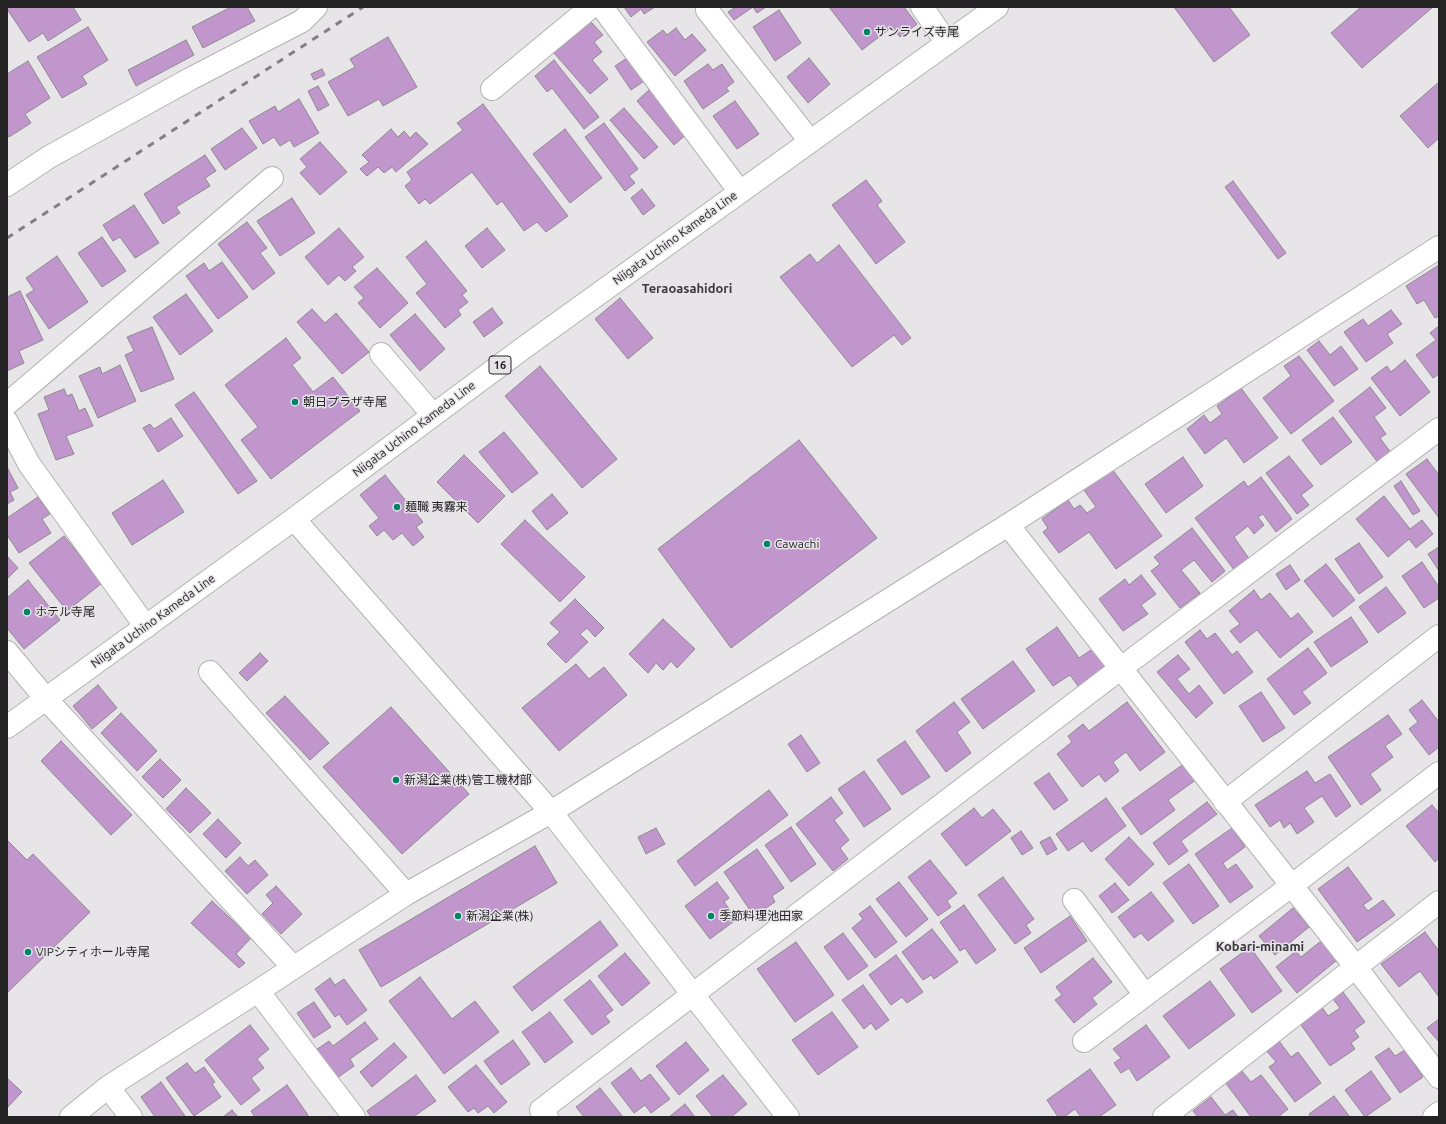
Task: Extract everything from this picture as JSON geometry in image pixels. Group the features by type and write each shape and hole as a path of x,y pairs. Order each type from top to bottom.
{"street":[{"path":"7,185 62,150 190,79 302,21 316,7"},
{"path":"492,89 590,7"},
{"path":"602,7 740,192"},
{"path":"922,7 947,43"},
{"name":"Niigata Uchino Kameda Line","path":"7,727 294,519 522,349 997,7"},
{"path":"707,10 810,141"},
{"path":"7,404 272,178"},
{"path":"70,1117 108,1087 406,894 552,812 1008,525 1439,247"},
{"path":"381,354 433,415"},
{"path":"7,422 29,464 146,627"},
{"path":"547,1117 541,1110 1120,669 1439,429"},
{"path":"294,519 552,812 788,1117"},
{"path":"1008,525 1291,886 1356,966 1439,1077"},
{"path":"1225,802 1439,636"},
{"path":"7,652 46,699 293,967"},
{"path":"210,672 406,894"},
{"path":"1084,1041 1439,773"},
{"path":"1074,900 1145,995"},
{"path":"1164,1117 1439,902"},
{"path":"258,991 354,1117"},
{"path":"108,1087 130,1117"},
{"path":"1434,1117 1439,1113"}],"building":[{"path":"7,7 73,7 81,20 48,41 43,33 29,42"},
{"path":"231,7 247,7 255,21 203,48 192,27"},
{"path":"624,7 655,7 644,14 641,9 631,17"},
{"path":"736,7 753,7 734,20 728,12"},
{"path":"753,7 766,7 757,13"},
{"name":"サンライズ寺尾","path":"829,7 904,7 917,24 900,37 892,27 862,50"},
{"path":"1174,7 1229,7 1250,35 1214,62"},
{"path":"1361,7 1433,7 1362,68 1331,33"},
{"path":"779,10 801,43 775,61 753,27"},
{"path":"591,22 603,35 594,42 602,52 592,60 608,79 590,94 554,53"},
{"path":"88,27 108,60 82,76 87,84 62,98 37,57"},
{"path":"676,28 685,40 692,34 706,50 675,76 647,42 663,30 667,35"},
{"path":"388,37 417,87 383,106 379,99 348,116 328,82 355,67 350,59"},
{"path":"186,40 194,55 136,86 128,70"},
{"path":"627,58 644,81 631,90 615,66"},
{"path":"809,58 830,84 808,103 787,77"},
{"path":"554,60 599,117 584,129 552,88 547,92 535,76"},
{"path":"28,61 50,98 25,114 31,123 9,137 7,134 7,74"},
{"path":"708,64 713,70 722,64 734,82 726,88 729,91 703,109 684,81"},
{"path":"322,69 325,75 314,80 311,74"},
{"path":"1439,82 1439,138 1428,148 1400,116"},
{"path":"318,86 329,105 318,111 308,91"},
{"path":"650,89 688,133 674,145 637,101"},
{"path":"299,99 319,133 294,147 290,140 280,146 274,137 263,144 249,121 275,106 278,112"},
{"path":"735,101 759,134 737,149 713,116"},
{"path":"483,104 568,216 546,232 537,222 524,231 502,201 497,205 472,172 430,204 425,199 419,204 405,186 412,180 407,172 463,130 457,123"},
{"path":"624,108 658,147 644,159 610,120"},
{"path":"604,123 638,169 629,176 635,183 625,191 585,137"},
{"path":"242,128 257,148 225,170 211,149"},
{"path":"391,129 398,137 404,131 410,138 416,132 428,144 396,172 392,167 384,173 378,167 367,176 360,169 369,162 362,155"},
{"path":"565,129 602,178 570,203 533,154"},
{"path":"320,142 347,172 320,195 300,173 307,167 300,159"},
{"path":"205,155 216,171 205,178 210,186 176,207 180,213 163,224 144,194"},
{"path":"866,180 882,201 877,205 905,242 876,264 832,205"},
{"path":"1233,181 1286,253 1278,259 1225,187"},
{"path":"642,189 655,206 643,215 631,198"},
{"path":"292,198 315,233 280,256 257,221"},
{"path":"134,205 159,243 135,258 120,237 113,241 103,225"},
{"path":"247,222 267,248 260,253 275,273 253,290 218,244"},
{"path":"339,228 364,257 352,267 356,271 345,281 339,275 328,285 305,257"},
{"path":"487,228 505,250 482,268 465,246"},
{"path":"102,237 126,271 102,287 78,253"},
{"path":"426,241 467,291 462,295 468,302 458,310 461,315 445,328 416,293 427,284 406,257"},
{"path":"839,245 911,338 902,345 894,335 852,367 780,277 810,254 817,263"},
{"path":"57,256 88,302 49,329 26,295 34,290 26,278"},
{"path":"222,262 248,297 218,319 186,276 204,263 209,271"},
{"path":"1439,265 1439,316 1435,318 1424,300 1417,304 1406,286"},
{"path":"377,268 408,303 380,328 358,303 364,298 354,287"},
{"path":"20,291 43,340 19,351 24,363 7,371 7,297"},
{"path":"186,294 213,331 180,355 153,317"},
{"path":"620,298 653,338 628,359 595,319"},
{"path":"492,308 503,323 484,337 473,322"},
{"path":"312,309 325,323 336,313 369,352 342,374 297,322"},
{"path":"1391,310 1402,324 1387,334 1393,343 1366,362 1344,332 1363,319 1368,326"},
{"path":"415,314 445,349 420,371 390,335"},
{"path":"1439,326 1439,374 1433,378 1416,355 1436,340 1430,333"},
{"path":"152,327 174,379 141,392 125,355 134,351 127,337"},
{"name":"朝日プラザ寺尾","path":"286,338 301,358 292,365 313,392 333,377 360,411 271,479 241,440 258,427 225,385"},
{"path":"1319,341 1330,355 1341,346 1358,369 1334,386 1307,350"},
{"path":"1299,356 1334,401 1291,434 1263,398 1291,376 1284,366"},
{"path":"1405,360 1430,392 1400,416 1371,378 1387,366 1391,372"},
{"path":"120,365 136,401 98,418 79,376 100,367 102,374"},
{"path":"540,366 617,459 582,488 505,396"},
{"path":"1370,387 1386,408 1374,417 1386,434 1380,438 1392,454 1379,464 1339,411"},
{"path":"1241,388 1278,438 1244,463 1226,438 1205,454 1187,429 1204,415 1210,423 1222,414 1217,406"},
{"path":"64,389 67,396 72,394 79,411 85,408 93,426 66,436 74,454 56,460 38,414 49,410 44,397"},
{"path":"194,392 257,481 238,494 175,405"},
{"path":"1333,417 1352,442 1321,465 1302,440"},
{"path":"171,418 183,436 158,452 143,428 150,424 154,429"},
{"path":"504,432 538,473 512,493 479,452"},
{"name":"Cawachi","path":"799,440 877,538 731,648 658,549"},
{"path":"464,455 505,496 478,523 437,482"},
{"path":"1289,456 1313,486 1301,495 1309,505 1297,514 1266,473"},
{"path":"1183,457 1203,486 1166,513 1145,484"},
{"path":"1427,459 1439,475 1439,518 1406,474"},
{"path":"7,467 18,488 10,492 14,500 7,504"},
{"path":"1112,469 1162,536 1116,569 1089,532 1059,553 1043,532 1048,528 1042,519 1068,500 1074,509 1080,505 1087,513 1096,507 1084,490"},
{"path":"385,475 423,522 416,527 424,537 413,546 402,533 393,540 384,530 377,536 369,526 379,518 360,495"},
{"path":"1261,477 1292,519 1276,532 1263,514 1258,517 1264,525 1254,534 1248,526 1234,537 1250,560 1235,571 1195,518 1244,481 1248,487"},
{"path":"163,480 184,512 132,545 112,513"},
{"path":"1401,481 1420,511 1413,515 1394,486"},
{"path":"552,494 568,513 547,530 532,511"},
{"path":"1384,496 1410,529 1422,520 1433,534 1416,548 1409,539 1388,557 1356,519"},
{"path":"38,497 50,514 42,519 51,533 19,553 7,535 7,518"},
{"path":"525,520 585,577 560,602 501,544"},
{"path":"1192,528 1225,571 1212,582 1194,560 1181,570 1200,593 1180,608 1151,571 1160,564 1154,557"},
{"path":"64,536 102,583 67,611 29,563"},
{"path":"1359,543 1383,577 1359,594 1335,559"},
{"path":"1439,547 1439,571 1428,554"},
{"path":"7,556 18,568 7,579"},
{"path":"1422,562 1439,587 1439,598 1424,608 1402,576"},
{"path":"1326,564 1355,600 1333,617 1304,581"},
{"path":"1290,565 1300,580 1286,590 1276,574"},
{"path":"1141,575 1156,594 1141,605 1148,614 1123,631 1099,599 1125,579 1129,585"},
{"path":"28,580 60,620 24,649 7,628 7,598"},
{"path":"1386,587 1406,613 1378,633 1359,607"},
{"path":"1254,590 1261,600 1270,593 1291,619 1298,613 1313,632 1280,658 1257,630 1240,643 1230,631 1240,624 1229,611"},
{"path":"575,599 604,628 595,637 587,628 580,634 588,642 566,663 547,644 560,632 550,623"},
{"path":"1351,617 1368,642 1331,667 1314,642"},
{"path":"663,619 695,649 677,668 671,661 663,670 656,663 648,673 629,654"},
{"path":"1057,627 1079,658 1094,648 1110,669 1081,690 1070,675 1053,686 1026,649"},
{"path":"1200,630 1207,639 1215,633 1232,655 1237,651 1253,672 1224,694 1185,642"},
{"path":"1308,648 1327,673 1302,692 1311,703 1294,715 1267,679"},
{"path":"260,653 268,661 247,681 239,673"},
{"path":"1178,655 1190,669 1177,679 1189,694 1199,685 1213,703 1196,718 1157,672"},
{"path":"1013,661 1035,691 983,729 961,699"},
{"path":"576,664 589,679 604,667 627,695 559,751 522,708"},
{"path":"98,685 117,708 92,729 73,706"},
{"path":"1261,692 1285,728 1263,742 1239,706"},
{"path":"285,696 329,743 310,760 266,713"},
{"path":"1422,700 1439,722 1439,747 1429,755 1409,729 1418,722 1409,710"},
{"path":"954,702 970,722 957,732 971,753 946,772 916,731"},
{"path":"1127,702 1165,752 1140,771 1126,752 1113,762 1119,771 1105,782 1099,774 1082,787 1057,754 1072,742 1068,736 1083,724 1089,731"},
{"name":"新潟企業(株)管工機材部","path":"391,707 469,794 402,854 323,767"},
{"path":"121,713 157,751 137,771 101,733"},
{"path":"1388,715 1402,734 1385,746 1393,757 1370,774 1381,790 1361,805 1328,757"},
{"path":"801,735 820,763 807,772 788,744"},
{"path":"61,741 132,815 111,835 41,761"},
{"path":"905,741 930,777 902,795 877,760"},
{"path":"160,759 181,780 163,798 142,777"},
{"path":"1185,763 1197,779 1168,800 1175,810 1141,835 1122,808"},
{"path":"864,771 891,809 864,827 838,789"},
{"path":"1307,771 1315,783 1330,774 1351,806 1336,817 1322,796 1304,808 1314,822 1297,834 1290,823 1284,828 1280,820 1270,827 1255,805"},
{"path":"1049,773 1068,800 1054,810 1034,783"},
{"path":"186,788 211,813 190,833 166,809"},
{"path":"769,790 788,815 695,886 677,861"},
{"path":"831,797 843,813 834,820 849,840 840,848 848,859 833,871 796,824"},
{"path":"1106,798 1126,826 1091,852 1083,841 1068,851 1056,834"},
{"path":"1207,802 1217,814 1181,841 1188,851 1169,865 1153,843"},
{"path":"1432,805 1439,813 1439,858 1435,862 1406,826"},
{"path":"974,808 982,818 993,809 1011,831 966,866 941,834"},
{"path":"218,819 241,843 226,858 203,834"},
{"path":"791,827 816,864 791,882 765,845"},
{"path":"656,828 665,844 646,854 638,837"},
{"path":"1232,828 1245,847 1223,863 1227,870 1236,864 1253,887 1230,903 1195,854"},
{"path":"1021,831 1033,848 1022,855 1011,838"},
{"path":"1050,837 1057,849 1047,855 1040,842"},
{"path":"1129,837 1154,864 1129,886 1105,859"},
{"name":"VIPシティホール寺尾","path":"7,840 27,860 33,854 90,912 7,993"},
{"name":"新潟企業(株)","path":"535,846 557,883 381,987 359,950"},
{"path":"757,849 784,888 772,896 775,902 754,916 724,872"},
{"path":"240,857 248,866 255,860 268,875 247,894 225,871"},
{"path":"930,860 957,893 947,901 951,907 938,916 908,877"},
{"path":"1189,864 1219,906 1193,924 1163,883"},
{"path":"1348,867 1372,899 1363,905 1368,911 1383,900 1395,915 1357,942 1318,889"},
{"path":"1003,877 1034,919 1026,925 1031,933 1015,944 978,895"},
{"path":"717,882 729,898 724,902 737,919 710,939 685,906"},
{"path":"899,882 928,919 906,937 876,899"},
{"path":"1115,883 1129,900 1112,913 1099,896"},
{"path":"276,886 302,914 281,934 262,914 273,903 266,895"},
{"path":"1151,892 1174,921 1148,941 1141,933 1134,938 1118,917"},
{"path":"212,901 251,938 236,954 245,963 239,968 191,923"},
{"path":"964,905 996,950 976,964 965,948 960,951 940,922"},
{"path":"870,906 897,942 875,958 852,928 863,919 859,914"},
{"path":"1293,908 1309,927 1275,955 1259,936"},
{"path":"1070,916 1087,941 1041,973 1024,948"},
{"path":"600,921 618,945 532,1011 513,987"},
{"path":"932,929 958,962 934,979 931,975 923,980 902,952"},
{"path":"1425,932 1439,951 1439,997 1420,971 1399,987 1381,964"},
{"path":"843,933 868,966 848,980 824,947"},
{"path":"1321,941 1337,960 1297,993 1276,967 1296,951 1301,957"},
{"path":"796,942 834,995 795,1022 757,969"},
{"path":"1250,947 1282,991 1252,1013 1220,969"},
{"path":"625,953 650,983 622,1006 598,976"},
{"path":"896,955 923,992 907,1003 902,997 891,1005 869,975"},
{"path":"1093,958 1112,982 1092,998 1097,1004 1074,1023 1055,1000 1062,995 1056,987"},
{"path":"420,977 452,1019 475,1001 499,1032 444,1074 389,1001"},
{"path":"330,978 335,985 344,979 367,1010 347,1025 339,1014 335,1017 315,989"},
{"path":"590,980 613,1010 605,1016 610,1022 592,1035 564,1000"},
{"path":"1210,981 1235,1015 1189,1049 1163,1016"},
{"path":"863,985 889,1020 876,1030 871,1023 864,1029 842,1000"},
{"path":"1343,992 1365,1022 1354,1030 1359,1037 1351,1043 1355,1049 1330,1066 1299,1022 1321,1006 1328,1016 1340,1008 1333,999"},
{"path":"314,1002 331,1027 314,1038 297,1013"},
{"path":"550,1012 573,1042 545,1063 522,1032"},
{"path":"832,1012 858,1047 818,1075 792,1040"},
{"path":"1439,1019 1439,1042 1427,1028"},
{"path":"365,1022 378,1039 350,1059 354,1066 337,1078 316,1050 329,1041 333,1046"},
{"path":"250,1025 269,1049 257,1059 264,1068 251,1078 260,1090 241,1105 205,1060"},
{"path":"1146,1025 1170,1057 1137,1081 1129,1068 1121,1073 1114,1063 1121,1058 1113,1049"},
{"path":"513,1040 530,1064 501,1085 484,1061"},
{"path":"1279,1041 1291,1057 1298,1052 1321,1083 1295,1102 1269,1067 1276,1062 1266,1050"},
{"path":"686,1042 709,1070 679,1095 656,1066"},
{"path":"394,1043 407,1057 372,1087 360,1072"},
{"path":"1389,1048 1395,1056 1405,1050 1423,1077 1400,1093 1375,1057"},
{"path":"187,1063 195,1073 204,1067 215,1082 212,1084 221,1097 194,1116 166,1078"},
{"path":"476,1065 507,1102 494,1113 488,1106 478,1113 474,1108 468,1112 448,1087"},
{"path":"631,1068 641,1081 650,1074 670,1099 651,1113 645,1105 634,1113 611,1083"},
{"path":"1090,1069 1116,1105 1099,1117 1081,1117 1075,1109 1064,1117 1058,1117 1047,1100"},
{"path":"1241,1070 1251,1082 1261,1075 1288,1109 1278,1117 1251,1117 1225,1082"},
{"path":"1371,1071 1391,1099 1365,1117 1345,1090"},
{"path":"416,1075 436,1101 413,1117 371,1117 367,1111"},
{"path":"723,1075 747,1104 731,1117 713,1117 696,1096"},
{"path":"7,1078 22,1092 7,1108"},
{"path":"161,1082 185,1116 184,1117 155,1117 141,1097"},
{"path":"287,1085 308,1115 306,1117 255,1117 251,1111"},
{"path":"600,1088 623,1117 584,1117 576,1107"},
{"path":"1334,1096 1350,1117 1311,1117 1309,1114"},
{"path":"1211,1097 1225,1115 1233,1110 1238,1117 1198,1117 1193,1111"},
{"path":"685,1104 695,1117 669,1117"},
{"path":"232,1110 238,1117 223,1117"}],"railway":[{"path":"7,238 363,7"}],"place":[{"name":"サンライズ寺尾","path":"867,32"},
{"name":"朝日プラザ寺尾","path":"295,402"},
{"name":"麺職 夷霧来","path":"397,507"},
{"name":"Cawachi","path":"767,544"},
{"name":"ホテル寺尾","path":"27,612"},
{"name":"新潟企業(株)管工機材部","path":"396,780"},
{"name":"新潟企業(株)","path":"458,916"},
{"name":"季節料理池田家","path":"711,916"},
{"name":"VIPシティホール寺尾","path":"28,952"}],"district":[{"name":"Teraoasahidori","path":"687,289"},
{"name":"Kobari-minami","path":"1260,947"}]}
